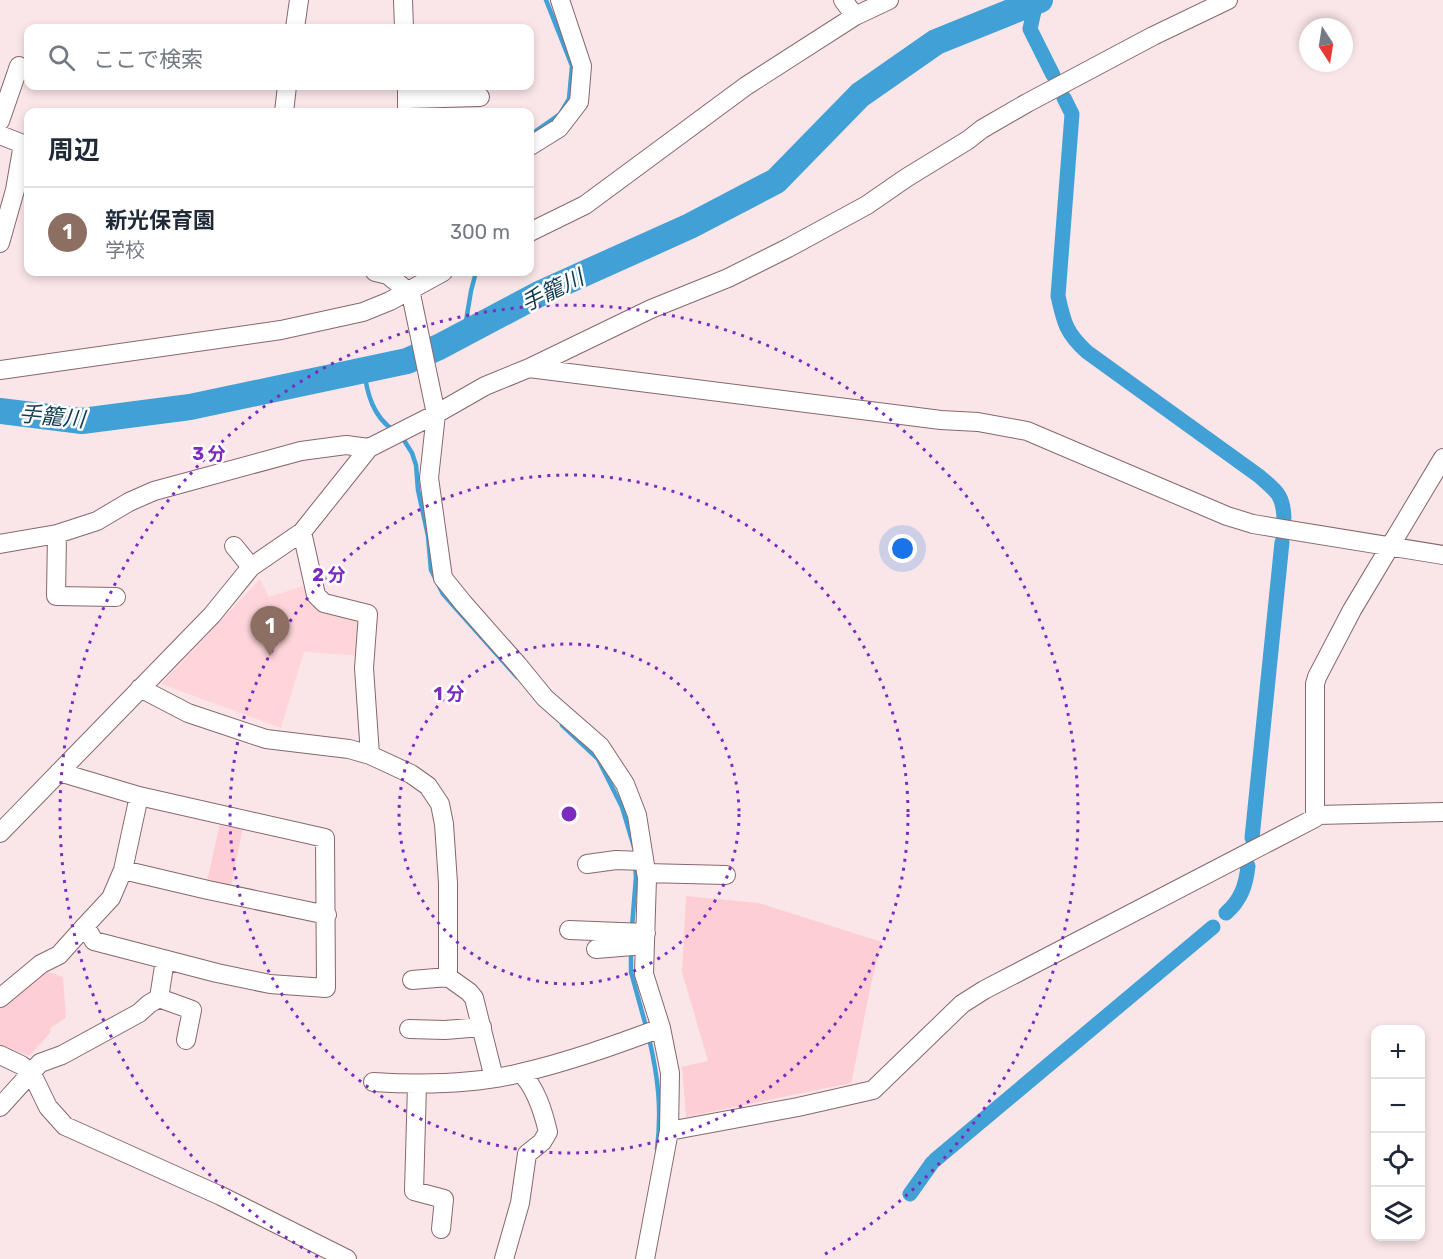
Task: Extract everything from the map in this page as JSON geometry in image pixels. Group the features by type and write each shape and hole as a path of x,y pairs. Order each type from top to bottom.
{"street":[{"path":"296,24 299,0"},
{"path":"403,0 404,24"},
{"path":"534,144 559,128 579,102 582,66 560,0"},
{"path":"843,0 855,16"},
{"path":"534,230 585,205 746,86 855,16 889,0"},
{"path":"0,833 212,615 251,567 302,532 369,448 436,414 484,386 529,368 651,309 728,278 788,248 867,205 982,129 1028,103 1153,36 1228,0"},
{"path":"0,122 19,66"},
{"path":"284,108 287,90"},
{"path":"407,99 480,97"},
{"path":"0,135 24,144"},
{"path":"0,243 24,153"},
{"path":"389,276 408,292"},
{"path":"406,276 436,414 429,478 444,578 545,698 600,746 625,784 637,814 645,867 644,974 670,1073 669,1131 645,1259"},
{"path":"0,370 281,330 363,312 390,301 436,276"},
{"path":"529,368 940,420 978,422 1027,431 1227,516 1253,524 1443,555"},
{"path":"0,544 57,534 97,521 141,496 182,482 301,451 346,445 369,448"},
{"path":"1317,815 1315,684 1352,610 1443,458"},
{"path":"302,532 316,595 324,603 368,614 364,668 370,754"},
{"path":"57,534 56,596 116,597"},
{"path":"234,546 251,567"},
{"path":"140,688 188,713 266,739 349,749 370,754 424,783 442,810 448,883 448,977"},
{"path":"59,772 138,796 325,838 326,988 270,984 165,960 94,941 85,926"},
{"path":"0,998 41,964 59,955 111,898 123,870 138,796"},
{"path":"669,1131 873,1090 921,1042 969,999 1317,815 1443,812"},
{"path":"587,864 616,860 645,867 726,875"},
{"path":"123,870 327,915"},
{"path":"569,930 622,939 643,939"},
{"path":"596,949 622,939"},
{"path":"159,998 165,960"},
{"path":"412,980 448,977 472,995 494,1078"},
{"path":"0,1107 40,1063 62,1055 139,1013 159,998 192,1010 186,1040"},
{"path":"409,1029 445,1030 482,1027"},
{"path":"373,1082 417,1085 494,1078 521,1073 659,1028"},
{"path":"0,1055 31,1072 48,1107 65,1126 221,1196 347,1259"},
{"path":"504,1259 520,1203 527,1154 542,1142 548,1132 544,1113 521,1073"},
{"path":"417,1085 414,1191 444,1199 441,1229"}],"shaded area":[{"path":"260,579 269,597 303,586 311,605 362,616 363,656 304,652 281,728 161,684"},
{"path":"220,823 243,828 230,890 206,886"},
{"path":"686,896 759,903 882,942 851,1083 686,1117 682,1067 708,1061 682,972"},
{"path":"45,971 63,977 66,1018 50,1028 51,1032 29,1056 0,1045 0,1009"}],"waterway":[{"path":"534,132 560,114 569,99 572,66 546,0"},
{"name":"手籠川","path":"0,411 82,421 190,407 407,361 439,347 541,293 690,226 776,181 860,95 936,42 1040,0"},
{"path":"1036,2 1030,29 1053,75"},
{"path":"1064,98 1072,114 1058,296 1067,327 1074,339 1087,352 1259,476 1278,494 1284,518"},
{"path":"464,333 475,276"},
{"path":"364,370 372,404 380,418 393,430"},
{"path":"402,437 416,465 418,490 428,536 431,570 443,594 517,677"},
{"path":"1252,838 1282,542"},
{"path":"562,725 598,759 622,807 634,847"},
{"path":"632,927 635,864"},
{"path":"1226,913 1242,892 1248,866"},
{"path":"935,1160 1213,927"},
{"path":"631,951 631,972 647,1030"},
{"path":"649,1038 658,1093 657,1149"},
{"path":"910,1194 932,1163"}],"place":[{"name":"新光保育園","path":"270,656"}]}
